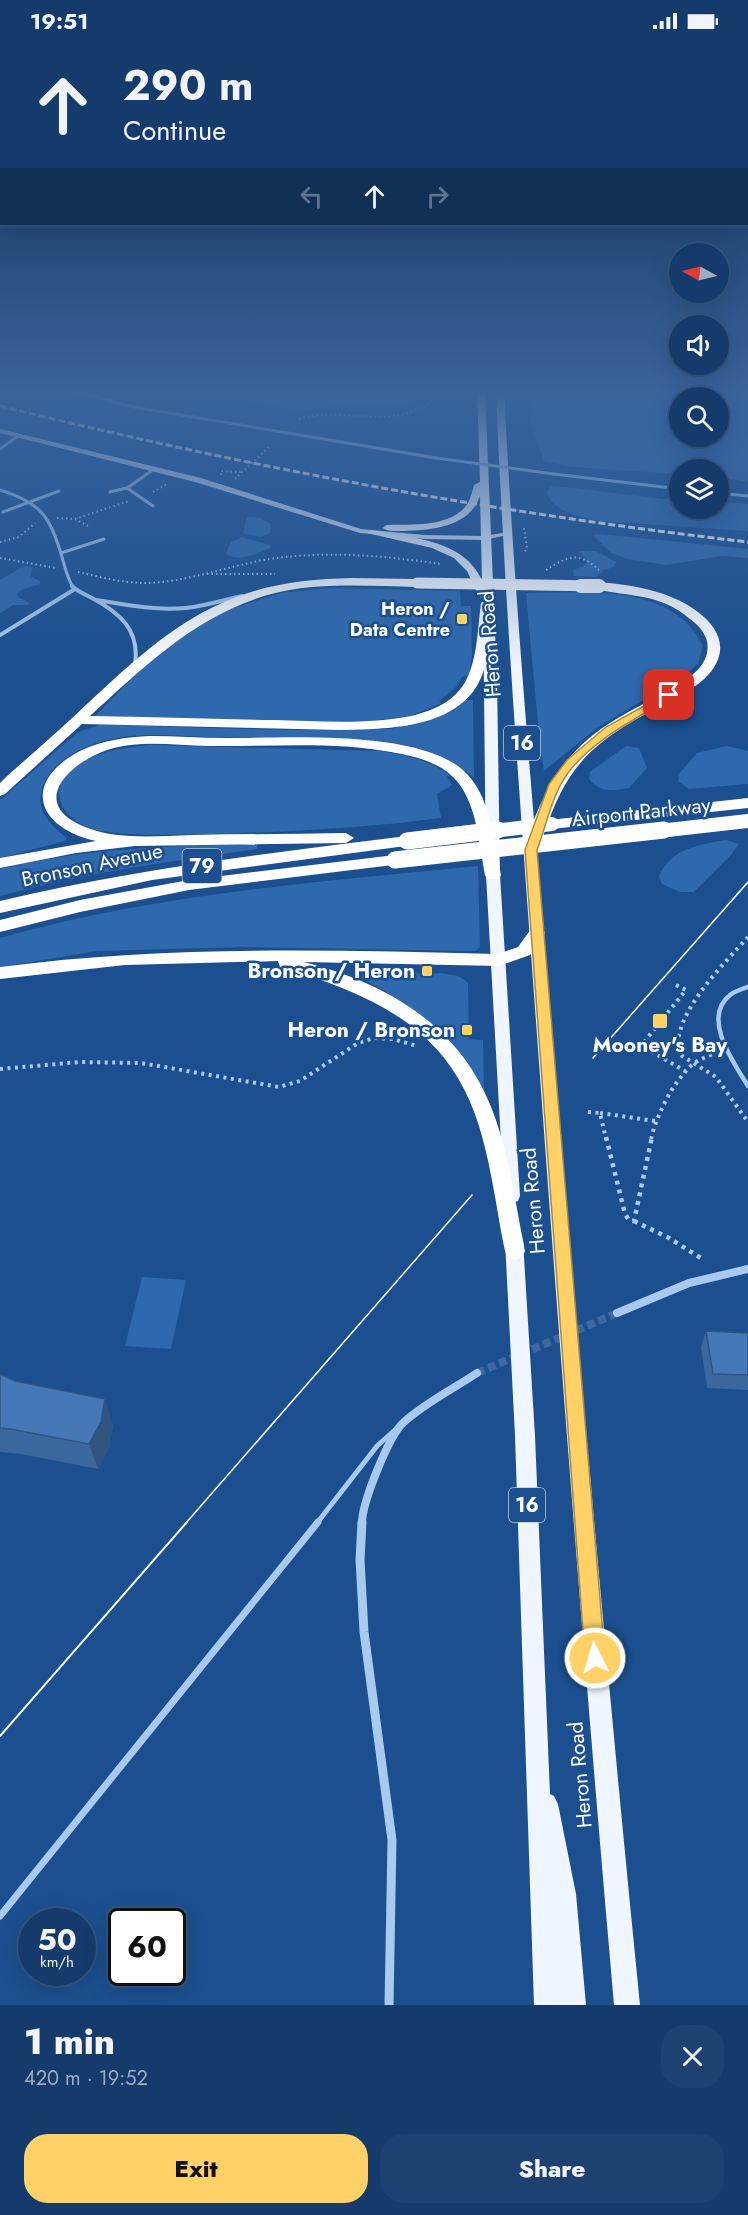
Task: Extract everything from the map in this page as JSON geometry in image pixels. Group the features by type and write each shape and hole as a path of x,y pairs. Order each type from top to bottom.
{"highway":[{"path":"0,791 154,649 196,620 223,607 283,588 336,582 601,580 644,592 682,607 709,630 715,648 710,664 696,679 610,729 576,757 555,784 531,850"},
{"path":"78,720 341,726 382,725 417,720 448,706 465,694 480,655 487,603"},
{"path":"135,841 83,832 60,818 50,803 50,794 55,776 62,768 90,750 134,741 374,745 403,749 428,756 450,766 465,779 478,807 493,875"},
{"name":"Airport Parkway","path":"407,841 748,803"},
{"name":"Airport Parkway","path":"395,860 748,821"},
{"path":"0,863 76,848 135,841 378,837 407,841"},
{"name":"Bronson Avenue","path":"0,907 62,892 167,872 407,841"},
{"name":"Bronson Avenue","path":"0,926 80,906 189,885 395,860"},
{"path":"0,973 101,960 240,954 499,960 524,951 537,933"},
{"path":"240,954 305,967 364,987 416,1018 446,1046 465,1074 484,1119 515,1251"}],"main road":[{"path":"201,483 346,528 436,547 456,555 471,569 487,603"},
{"path":"387,528 434,525 458,517 470,508 479,483"},
{"name":"Heron Road","path":"482,483 493,875 515,1251 547,2005"},
{"name":"Heron Road","path":"505,483 537,933 588,1588 627,2005"},
{"path":"291,509 387,528 484,534"},
{"path":"372,533 409,537 508,534"},
{"path":"537,1760 564,1894 573,2005"}],"street":[{"path":"617,1313 689,1283 748,1269"},
{"path":"389,2005 392,1840 364,1632 360,1532 367,1496 375,1474 402,1424 477,1373"}],"lane":[{"path":"110,492 127,488 135,483"},
{"path":"626,483 669,488"},
{"path":"127,488 153,506"},
{"path":"0,490 30,501 50,520 65,570 75,589 94,599 133,632 138,644 134,667"},
{"path":"3,512 59,491"},
{"path":"729,494 748,496"},
{"path":"61,553 104,539"},
{"path":"94,599 140,607 188,608 283,588"},
{"path":"0,635 75,589"},
{"path":"748,987 736,990 721,1005 718,1025 725,1048 748,1086"},
{"path":"0,1916 329,1509 377,1446 402,1424"}],"path":[{"path":"0,558 127,582 144,583 264,560 312,555 359,554 447,565"},
{"path":"545,571 567,558 579,556 593,564 601,580"},
{"path":"748,938 696,1001 676,1034 676,1050 683,1058 716,1077 748,1122"},
{"path":"676,985 686,990 644,1042 652,1052 685,1071"},
{"path":"0,1069 63,1062 113,1061 162,1065 279,1087 312,1077 355,1043 366,1038 389,1036 423,1047"},
{"path":"634,1221 655,1121 685,1071 694,1063 725,1048"},
{"path":"588,1112 655,1121"},
{"path":"600,1113 625,1214 629,1220 669,1238 704,1260"}],"shaded area":[{"path":"550,486 669,499 669,519 729,519 729,502 748,504 748,531 600,521 569,513 555,505 547,493"},
{"path":"247,517 260,518 271,524 270,533 261,537 243,533"},
{"path":"593,535 748,549 748,558 722,556 666,565 628,559 611,553"},
{"path":"242,537 270,545 271,548 237,558 226,554 231,542"},
{"path":"579,551 596,551 616,562 614,567 604,570 596,577 574,576 573,570 584,566 587,562"},
{"path":"24,566 33,567 30,576 40,581 40,584 21,590 17,594 18,597 30,603 13,605 0,613 0,580"},
{"path":"328,588 460,591 461,606 471,606 472,654 469,675 462,677 456,687 439,701 442,703 407,717 358,722 94,717 158,652 224,611 281,593"},
{"path":"526,593 600,593 625,595 649,601 671,611 689,625 703,646 698,663 687,674 598,727 544,771"},
{"path":"466,700 473,700 474,778 462,768 424,750 368,740 157,735 132,736 97,743 61,762 43,786 42,809 55,828 67,838 65,841 0,858 0,800 78,732 99,725 284,730 390,729 430,720 453,711"},
{"path":"150,745 380,751 408,756 433,765 450,775 447,777 452,785 437,794 441,818 355,827 239,833 128,834 88,827 67,813 61,804 59,794 61,783 68,773 80,763 114,750"},
{"path":"626,746 639,748 647,768 629,788 607,790 593,784 589,779 590,772"},
{"path":"727,746 748,751 748,784 689,789 679,782 678,775 697,753"},
{"path":"726,840 739,844 694,892 680,892 662,884 659,876 671,859 687,849"},
{"path":"258,844 257,849 96,874 0,896 0,869 32,862 128,849"},
{"path":"478,866 480,947 475,951 241,947 97,951 0,967 0,938 118,910 297,884"},
{"path":"378,969 386,972 420,973 420,977 432,977 433,973 452,975 468,983 469,1039 483,1040 484,1089 481,1089 450,1041 383,990 353,974 356,970"},
{"path":"142,1277 186,1280 171,1349 125,1346"}],"building":[{"path":"706,1331 748,1333 748,1375 713,1374"},
{"path":"0,1374 15,1381 105,1399 101,1422 89,1444 0,1428"}],"tunnel":[{"path":"477,1373 617,1313"}],"tram line":[{"path":"593,1058 748,882"},
{"path":"186,1523 472,1195"},
{"path":"0,1736 187,1522"}],"railway":[{"path":"354,483 559,517 748,542"}],"place":[{"name":"Heron / Data Centre","path":"462,619"},
{"name":"Bronson / Heron","path":"427,971"},
{"name":"Mooney's Bay","path":"660,1021"},
{"name":"Heron / Bronson","path":"467,1030"}],"route":[{"path":"595,1658 531,850 555,784 581,751 610,729 669,695"}]}
